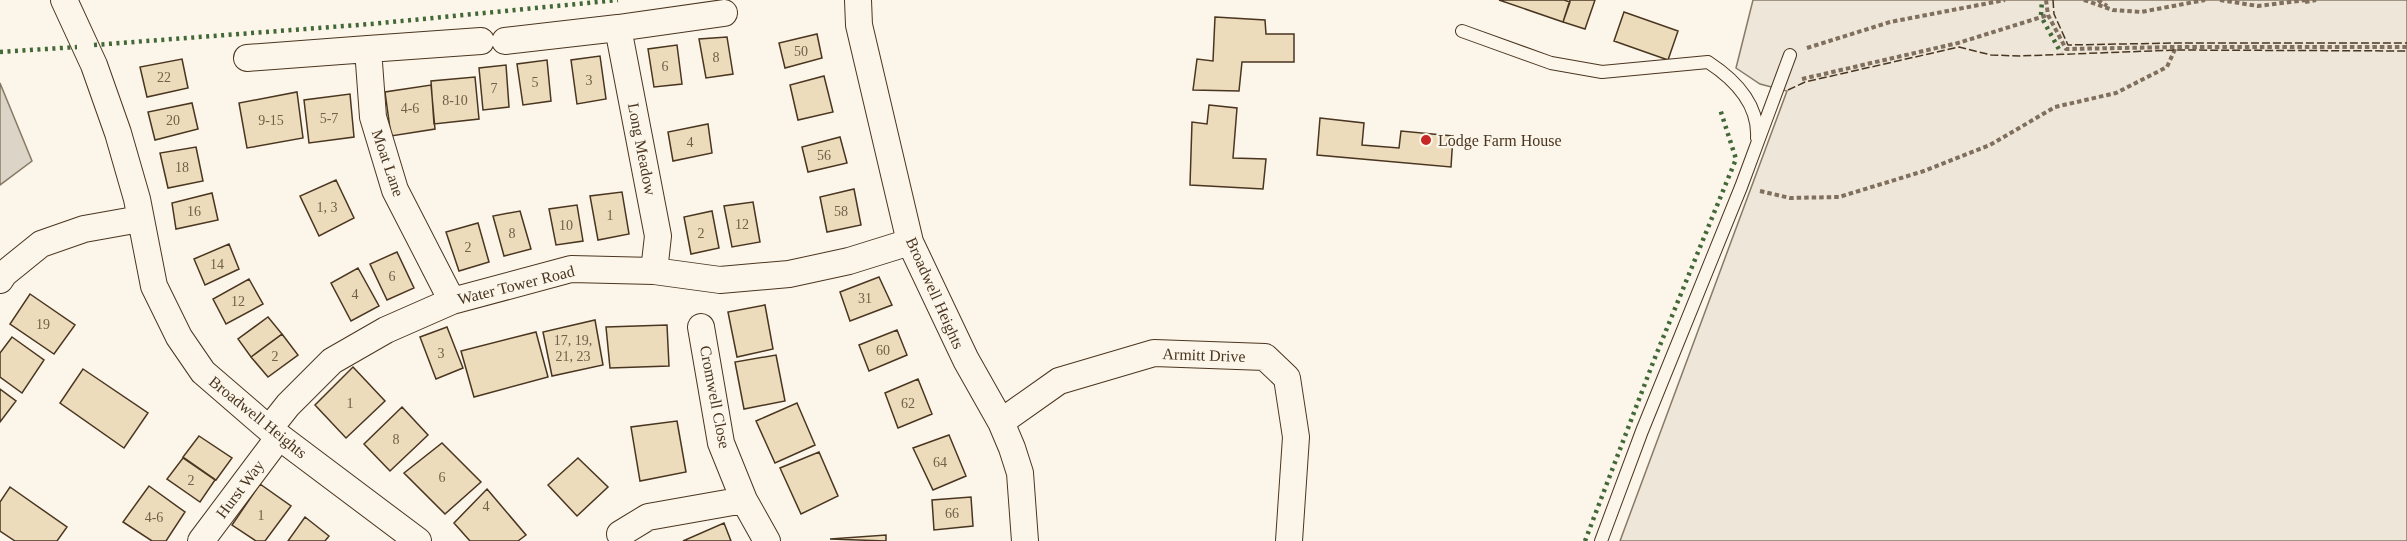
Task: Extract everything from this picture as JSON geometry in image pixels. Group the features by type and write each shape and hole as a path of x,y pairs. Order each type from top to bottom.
{"street":[{"name":"Broadwell Heights","path":"64,0 94,65 118,133 137,199 154,286 179,337 203,372 274,433 418,541"},
{"name":"Broadwell Heights","path":"858,0 859,26 910,242 966,360 1012,448 1020,473 1025,541"},
{"path":"247,58 493,41 618,28 724,13"},
{"name":"Long Meadow","path":"618,28 658,236 654,271"},
{"name":"Moat Lane","path":"368,49 373,117 395,190 452,301"},
{"path":"0,280 4,274 41,244 84,229 140,219"},
{"name":"Water Tower Road","path":"274,433 288,405 332,361 386,330 452,301 571,269 654,271 720,280 789,274 849,261 910,242"},
{"name":"Cromwell Close","path":"701,327 721,443 744,500 766,541"},
{"name":"Armitt Drive","path":"1000,422 1059,381 1154,353 1265,357 1287,378 1296,437 1288,541"},
{"name":"Hurst Way","path":"201,541 274,433"},
{"path":"620,534 648,518 744,500"}],"lane":[{"path":"1462,31 1551,63 1602,72 1708,62 1723,72 1744,95 1755,112 1758,125 1756,148"},
{"path":"1601,541 1642,431 1741,187 1790,55"}],"path":[{"path":"1790,55 1840,36 1890,21 2005,0"},
{"path":"2046,0 2048,15 2066,49 2176,46 2407,47"},
{"path":"2084,0 2113,10 2141,12 2205,0"},
{"path":"2098,0 2113,10"},
{"path":"2220,0 2258,6 2316,0"},
{"path":"1779,84 1789,85 1802,79 1958,43 2048,15"},
{"path":"1741,187 1790,198 1839,197 1868,190 1990,145 2055,107 2116,93 2168,67 2176,46"}],"shaded area":[{"path":"1753,0 2407,0 2407,541 1620,541 1787,91 1760,84 1736,68"},
{"path":"0,83 32,161 0,185"}],"building":[{"path":"1499,0 1564,0 1570,2 1563,22"},
{"path":"1570,0 1595,0 1585,29 1563,22"},
{"path":"1624,12 1678,31 1668,60 1614,41"},
{"path":"1215,17 1265,20 1266,34 1294,34 1294,62 1242,62 1239,91 1193,90 1197,59 1213,61"},
{"path":"817,34 822,58 785,68 779,43"},
{"path":"727,37 733,74 706,78 699,39"},
{"path":"677,45 682,84 654,87 648,49"},
{"path":"600,56 606,99 577,104 571,60"},
{"path":"182,59 188,88 147,97 140,67"},
{"path":"547,60 551,101 523,105 517,64"},
{"path":"506,65 509,107 483,110 479,68"},
{"path":"824,76 833,112 798,120 790,85"},
{"path":"475,77 479,119 434,124 431,81"},
{"path":"431,85 435,129 391,136 385,92"},
{"path":"297,92 303,138 247,148 239,103"},
{"path":"350,94 354,137 309,143 304,100"},
{"path":"192,103 198,129 155,140 148,112"},
{"path":"1209,105 1237,108 1233,158 1266,159 1263,189 1190,185 1192,122 1207,124"},
{"name":"Lodge Farm House","path":"1320,118 1364,123 1362,145 1399,148 1401,131 1453,136 1451,167 1317,155"},
{"path":"708,124 712,153 673,161 668,132"},
{"path":"840,137 847,163 808,172 802,147"},
{"path":"196,147 203,181 168,188 160,153"},
{"path":"336,180 354,218 319,236 300,196"},
{"path":"854,189 861,225 827,232 820,197"},
{"path":"622,192 629,234 598,240 590,196"},
{"path":"212,193 218,220 176,229 172,203"},
{"path":"753,202 760,242 732,247 724,206"},
{"path":"577,205 583,241 556,245 549,209"},
{"path":"520,211 531,249 504,256 493,216"},
{"path":"712,211 719,248 691,254 684,217"},
{"path":"478,223 489,262 459,271 446,232"},
{"path":"229,244 239,269 205,285 194,259"},
{"path":"397,252 414,288 387,300 370,264"},
{"path":"358,268 379,306 351,321 331,283"},
{"path":"879,277 892,305 850,321 840,292"},
{"path":"249,279 263,304 226,324 213,299"},
{"path":"30,294 75,325 54,354 10,324"},
{"path":"765,305 773,349 737,357 728,312"},
{"path":"268,317 282,334 251,357 238,339"},
{"path":"595,320 603,365 552,376 543,332"},
{"path":"667,325 669,366 610,368 606,327"},
{"path":"447,327 463,368 436,379 420,337"},
{"path":"897,330 907,355 869,371 859,345"},
{"path":"536,332 548,377 474,397 461,351"},
{"path":"282,334 298,355 268,377 251,357"},
{"path":"12,337 44,360 22,393 0,377 0,353"},
{"path":"776,355 785,401 744,409 735,362"},
{"path":"353,367 385,401 346,438 315,405"},
{"path":"83,369 148,413 124,448 60,403"},
{"path":"918,379 932,414 898,428 885,393"},
{"path":"0,389 16,401 0,422"},
{"path":"797,403 815,445 775,463 756,421"},
{"path":"402,407 428,435 390,471 364,444"},
{"path":"677,421 686,472 640,481 631,427"},
{"path":"949,435 966,476 933,490 913,448"},
{"path":"199,436 232,458 216,480 183,457"},
{"path":"442,443 481,482 445,514 404,473"},
{"path":"819,452 838,496 801,514 780,468"},
{"path":"183,458 215,480 200,502 167,479"},
{"path":"578,458 608,487 577,516 548,485"},
{"path":"260,484 291,506 265,541 256,541 232,525"},
{"path":"149,486 185,512 166,541 152,541 123,522"},
{"path":"10,487 67,527 57,541 15,541 0,531 0,502"},
{"path":"487,489 526,535 518,541 470,541 454,523"},
{"path":"971,497 973,526 934,530 932,500"},
{"path":"305,517 329,536 325,541 288,541"},
{"path":"724,523 731,541 683,541"},
{"path":"886,535 886,541 830,539"}],"hedge":[{"path":"94,45 371,24 618,0"},
{"path":"2041,15 2042,0"},
{"path":"2043,20 2061,53"},
{"path":"0,52 77,47"},
{"path":"1585,541 1654,360 1736,159 1720,109"}],"fence":[{"path":"2053,0 2054,14 2068,45 2407,43"},
{"path":"1788,90 1805,82 1959,47 1991,55 2020,56 2176,50 2407,51"}],"place":[{"name":"Lodge Farm House","path":"1426,140"}]}
